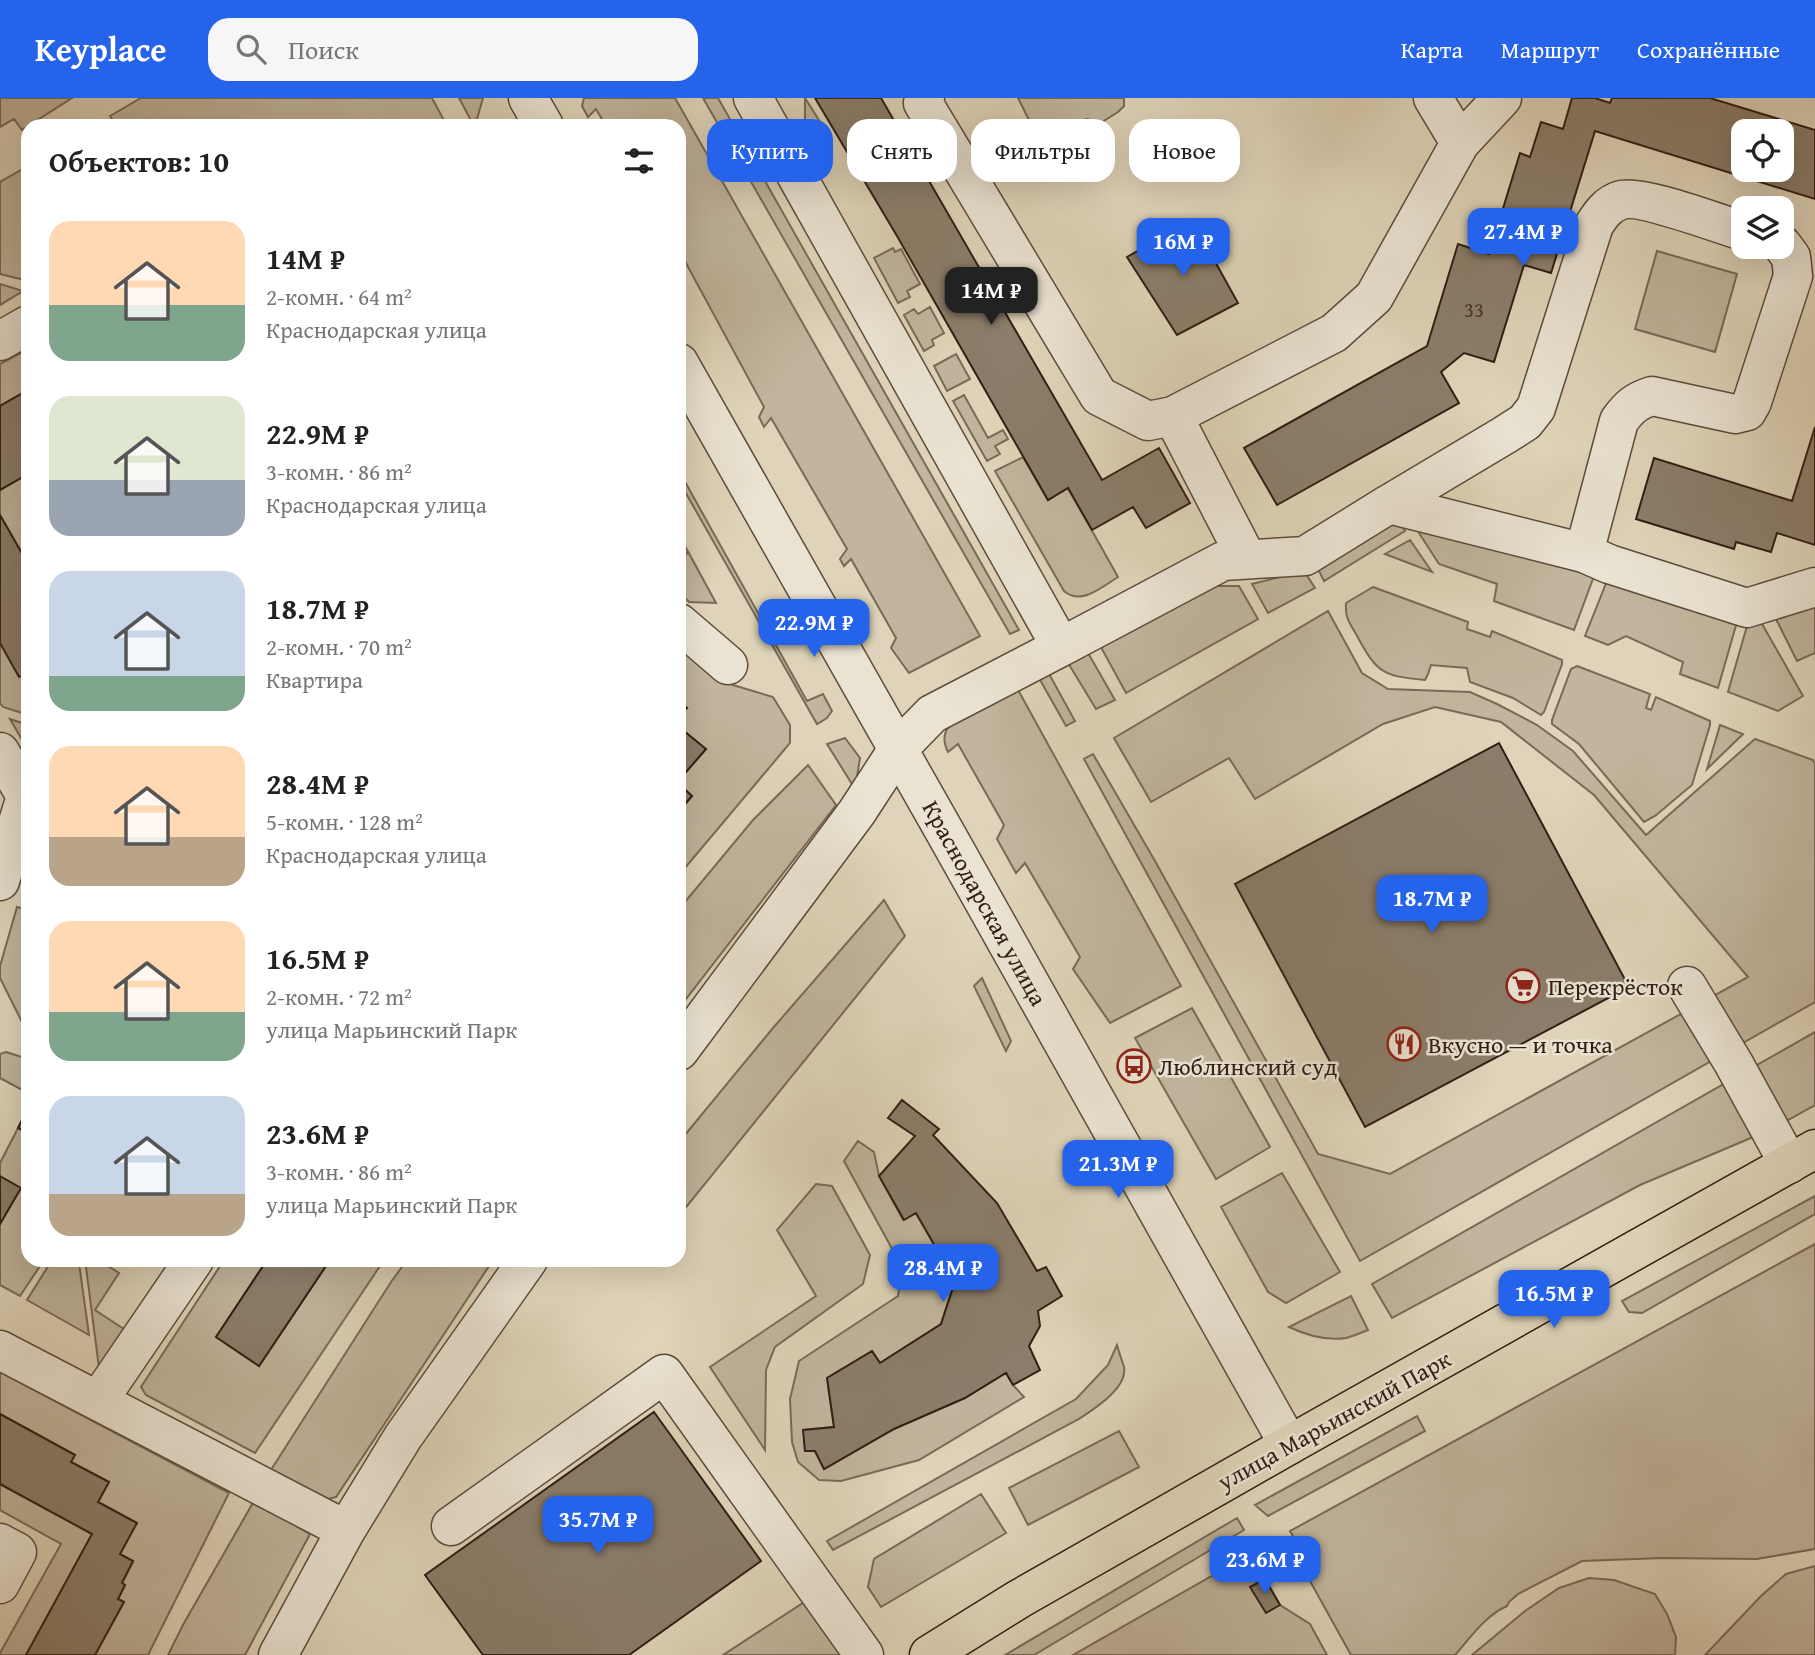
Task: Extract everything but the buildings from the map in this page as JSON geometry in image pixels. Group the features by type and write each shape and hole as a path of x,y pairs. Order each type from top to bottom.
{"main road":[{"name":"улица Марьинский Парк","path":"929,1655 1289,1445 1802,1156"}],"street":[{"path":"528,98 540,119"},
{"path":"753,98 1061,647"},
{"path":"925,98 923,103 1099,396 1148,421 1173,416 1334,333 1374,297 1460,144 1502,98"},
{"path":"1433,98 1460,144"},
{"path":"686,1042 857,812 898,749 932,714 1223,561 1305,556 1525,422 1536,408 1594,225 1605,209 1623,199 1645,201 1731,227"},
{"path":"1584,553 1619,421 1628,408 1639,400 1652,396 1735,414 1747,411 1793,276 1791,259"},
{"path":"0,341 21,329"},
{"name":"Краснодарская улица","path":"686,375 1006,938 1289,1445"},
{"path":"1173,416 1247,559"},
{"path":"1389,504 1584,553 1609,564 1747,608 1815,587"},
{"path":"686,628 728,665"},
{"path":"0,752 18,800 0,881"},
{"path":"1687,986 1734,1064 1802,1156"},
{"path":"98,1401 189,1267"},
{"path":"278,1655 346,1530 403,1437 523,1267"},
{"path":"0,1350 346,1530"},
{"path":"451,1526 664,1374 864,1655"},
{"path":"0,1543 17,1552 0,1584"}],"shaded area":[{"path":"0,98 72,98 39,119 21,119 21,129 14,119 0,127"},
{"path":"141,98 432,98 443,119 112,119 110,116"},
{"path":"459,98 483,98 477,119 470,119"},
{"path":"584,98 675,98 707,154 707,182 723,182 980,636 909,673 891,648 896,638 851,559 844,566 840,559 847,549 771,418 764,427 759,417 764,407 686,263 686,119 602,119 596,109 588,117 582,106"},
{"path":"703,98 718,98 730,119 715,119"},
{"path":"805,98 818,119 805,119"},
{"path":"1018,98 1124,98 1124,106 1107,119 1028,119"},
{"path":"21,170 21,279 0,274 0,182"},
{"path":"751,182 766,182 1019,630 1010,634"},
{"path":"893,248 895,252 901,249 920,284 907,291 910,297 898,303 874,258"},
{"path":"1657,251 1737,274 1715,352 1635,329"},
{"path":"0,284 21,290 21,292 0,305"},
{"path":"930,307 944,333 932,340 934,345 924,351 904,315 914,309 918,314"},
{"path":"21,353 21,394 0,406 0,364"},
{"path":"956,354 970,379 947,391 934,366"},
{"path":"964,395 988,438 1003,430 1008,439 995,446 1000,454 987,461 953,401"},
{"path":"1023,457 1048,500 1068,488 1118,577 1084,596 1077,597 1064,591 995,471"},
{"path":"21,478 21,552 0,515 0,490"},
{"path":"686,484 807,701 823,694 832,711 817,724 686,493"},
{"path":"1399,519 1405,531 1324,581 1316,565"},
{"path":"1427,526 1594,576 1574,630 1494,601 1497,584 1439,564 1419,533"},
{"path":"1410,540 1432,572 1385,554"},
{"path":"686,548 716,603 689,602 686,599"},
{"path":"1304,571 1315,588 1268,613 1252,584"},
{"path":"1607,581 1737,622 1718,688 1680,674 1683,662 1626,636 1608,645 1585,636"},
{"path":"1192,586 1239,586 1258,619 1126,693 1097,640"},
{"path":"1373,587 1468,622 1467,629 1490,637 1492,631 1562,660 1544,712 1541,715 1513,698 1470,682 1467,668 1431,665 1425,680 1399,677 1382,670 1363,647 1349,623 1346,612 1346,603"},
{"path":"1815,607 1815,653 1797,661 1776,619"},
{"path":"1328,611 1362,673 1388,689 1470,692 1537,725 1573,751 1646,835 1755,739 1813,760 1815,764 1815,1002 1360,1261 1084,759 1093,754 1318,1154 1390,1174 1748,977 1594,795 1501,722 1435,707 1383,724 1255,799 1229,758 1151,802 1114,738"},
{"path":"1761,622 1803,696 1778,711 1728,692 1747,626"},
{"path":"0,643 19,676 21,675 21,713 3,707 0,703"},
{"path":"1084,646 1115,700 1096,709 1068,663"},
{"path":"686,647 733,685 773,697 790,725 790,743 686,867 686,803 692,796 686,790 686,772 706,749 686,733"},
{"path":"1577,666 1650,694 1646,708 1651,710 1656,697 1710,721 1692,785 1644,822 1579,744 1552,724 1571,669"},
{"path":"1048,672 1075,721 1066,726 1039,678"},
{"path":"1017,688 1181,986 1110,1023 1073,969 1080,957 1025,863 1016,873 997,839 1004,825 958,744 948,752 945,745 946,731 950,725 978,707"},
{"path":"10,719 21,723 21,738"},
{"path":"1720,725 1743,734 1707,769"},
{"path":"845,738 860,758 855,789 827,744"},
{"path":"808,765 836,805 686,999 686,901 753,820"},
{"path":"884,900 905,936 686,1207 686,1134"},
{"path":"17,907 21,908 21,1020 0,978 0,966"},
{"path":"982,978 1011,1041 1006,1051 974,986"},
{"path":"1192,1008 1270,1147 1216,1179 1135,1038"},
{"path":"1815,1032 1815,1105 1772,1129 1640,1185 1392,1318 1372,1284"},
{"path":"6,1052 21,1057 21,1089 0,1078 0,1054"},
{"path":"18,1128 21,1130 21,1267 39,1267 20,1296 0,1285 0,1224 20,1188 0,1177 0,1163"},
{"path":"858,1141 874,1152 879,1176 903,1220 916,1213 955,1281 941,1324 880,1363 872,1351 827,1378 834,1427 804,1430 805,1451 815,1451 824,1469 894,1429 1006,1373 1024,1397 919,1460 841,1481 819,1480 798,1462 792,1442 790,1399 799,1361 898,1296 902,1267 844,1161"},
{"path":"1282,1173 1340,1272 1286,1303 1268,1292 1221,1207"},
{"path":"816,1184 832,1186 870,1255 863,1284 775,1347 766,1370 765,1450 710,1367 816,1296 777,1230"},
{"path":"1815,1196 1815,1214 1642,1313 1629,1312 1622,1301"},
{"path":"1815,1244 1815,1549 1757,1559 1582,1561 1518,1594 1507,1606 1485,1621 1455,1655 1351,1655 1300,1563 1301,1549 1290,1531"},
{"path":"48,1267 80,1267 89,1335 27,1300"},
{"path":"86,1267 109,1267 119,1273 95,1310 127,1331 100,1376"},
{"path":"219,1267 262,1267 216,1337 259,1366 325,1267 379,1267 255,1453 146,1395 141,1387"},
{"path":"402,1267 488,1267 336,1497 324,1500 269,1473"},
{"path":"1351,1296 1368,1330 1346,1338 1331,1339 1309,1335 1289,1327"},
{"path":"1117,1345 1124,1375 1109,1397 1093,1410 833,1550 827,1541 1076,1399 1108,1365"},
{"path":"0,1372 229,1493 148,1655 95,1655 124,1602 118,1599 125,1585 122,1583 133,1562 120,1554 136,1523 98,1502 109,1482 71,1462 75,1455 0,1414"},
{"path":"1417,1416 1425,1431 1268,1516 1255,1505"},
{"path":"1119,1431 1139,1467 1028,1525 1009,1488"},
{"path":"0,1484 92,1534 26,1655 0,1653 61,1544 0,1510"},
{"path":"981,1494 1006,1533 881,1607 868,1587 874,1559"},
{"path":"254,1501 310,1534 245,1655 168,1655 184,1623"},
{"path":"1237,1518 1244,1530 1034,1655 1005,1655"},
{"path":"1261,1548 1272,1570 1265,1579 1280,1605 1310,1624 1327,1655 1073,1655"},
{"path":"1815,1566 1815,1655 1705,1655 1761,1596 1786,1574"},
{"path":"1589,1578 1614,1580 1655,1594 1676,1637 1675,1655 1472,1655 1525,1611 1559,1588"},
{"path":"809,1599 843,1655 723,1655"}],"place":[{"name":"Перекрёсток","path":"1523,986"},
{"name":"Вкусно — и точка","path":"1404,1044"},
{"name":"Люблинский суд","path":"1134,1066"}]}
